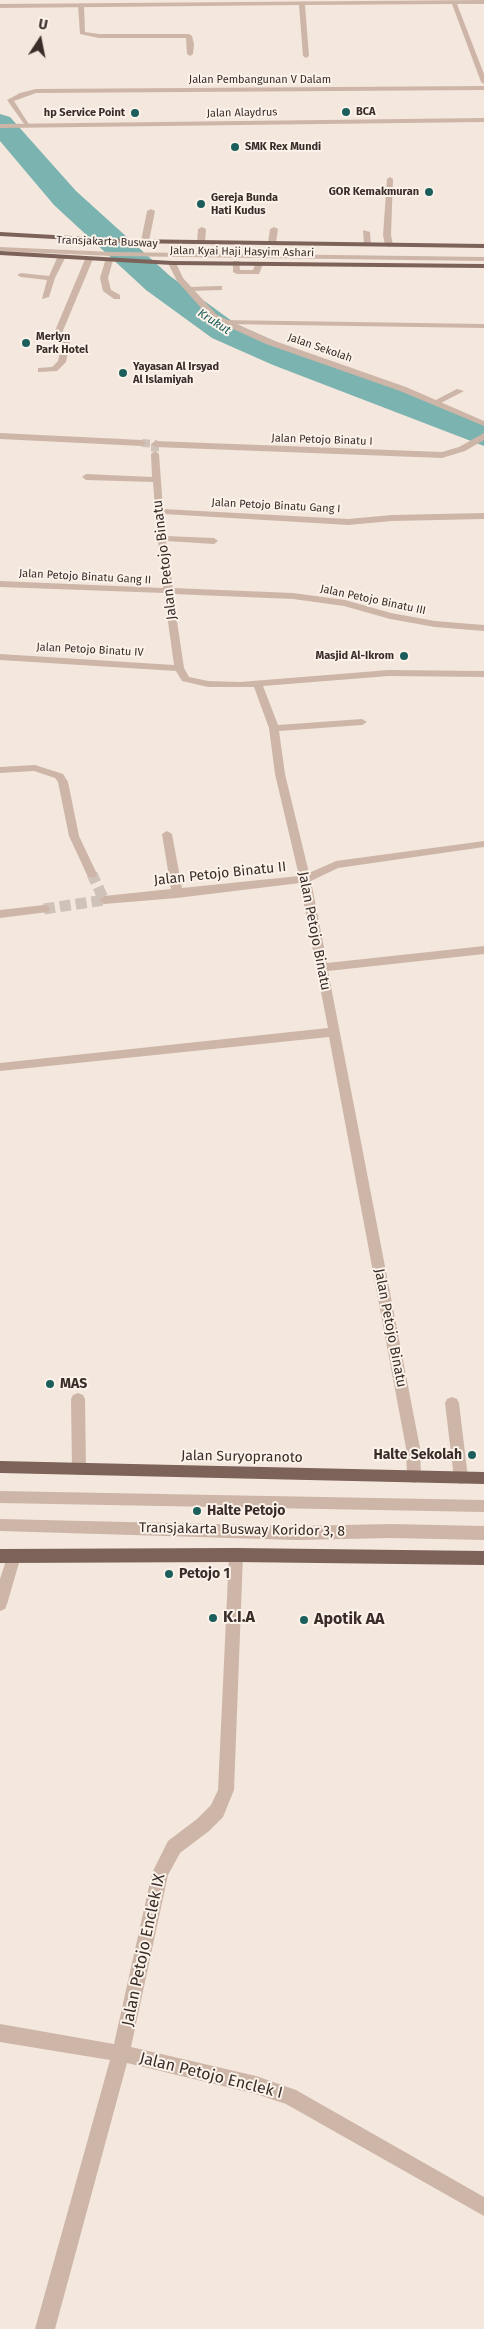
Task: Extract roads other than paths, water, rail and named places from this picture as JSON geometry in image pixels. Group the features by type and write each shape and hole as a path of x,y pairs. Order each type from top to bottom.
{"main road":[{"name":"Jalan Kyai Haji Hasyim Ashari","path":"0,234 124,241 484,246"},
{"name":"Jalan Kyai Haji Hasyim Ashari","path":"0,253 148,262 236,263"},
{"name":"Jalan Kyai Haji Hasyim Ashari","path":"259,264 484,266"},
{"name":"Jalan Suryopranoto","path":"0,1467 484,1478"},
{"path":"7,1556 236,1555 484,1558"}],"street":[{"path":"454,1 484,82"},
{"path":"0,6 484,2"},
{"path":"302,4 306,56"},
{"path":"81,5 82,33 99,36 189,36 191,44 190,54"},
{"name":"Jalan Pembangunan V Dalam","path":"25,126 10,100 22,94 36,91 484,88"},
{"name":"Jalan Alaydrus","path":"0,126 484,120"},
{"path":"389,245 387,235 390,179"},
{"path":"145,241 151,211"},
{"path":"201,242 202,229"},
{"path":"272,243 274,229"},
{"path":"366,232 368,244"},
{"name":"Transjakarta Busway","path":"0,243 141,251 484,259"},
{"name":"Transjakarta Busway","path":"0,249 113,259 141,251 484,253"},
{"path":"45,297 51,278 61,258"},
{"path":"41,370 54,370 62,362 66,342 58,333 89,259"},
{"path":"113,259 104,278 107,291 117,298"},
{"name":"Jalan Sekolah","path":"172,263 180,279 214,317 223,322 269,342 403,389 484,424"},
{"path":"236,263 237,272 256,272 259,264"},
{"path":"21,275 51,278"},
{"path":"189,289 219,288"},
{"path":"223,322 484,326"},
{"path":"436,402 460,391"},
{"name":"Jalan Petojo Binatu I","path":"155,449 432,456 453,453 484,436"},
{"path":"1,438 142,443"},
{"name":"Jalan Petojo Binatu","path":"155,449 158,511 179,668"},
{"path":"86,476 156,480"},
{"name":"Jalan Petojo Binatu Gang I","path":"158,511 348,522 392,518 484,516"},
{"path":"161,538 214,541"},
{"name":"Jalan Petojo Binatu Gang II","path":"0,584 168,592"},
{"name":"Jalan Petojo Binatu III","path":"168,592 293,596 345,603 390,616 435,624 484,628"},
{"name":"Jalan Petojo Binatu IV","path":"0,657 179,668"},
{"path":"179,668 185,680 208,684 257,683 389,673 484,674"},
{"name":"Jalan Petojo Binatu","path":"257,683 274,728 280,774 305,879 412,1448 414,1477"},
{"path":"274,728 362,722"},
{"path":"0,770 35,768 59,776 63,782 74,836 92,874"},
{"path":"167,834 177,894"},
{"name":"Jalan Petojo Binatu II","path":"104,900 177,894 305,879 336,865 484,844"},
{"path":"0,914 44,909"},
{"path":"321,968 484,950"},
{"path":"0,1067 334,1032"},
{"path":"78,1399 79,1469"},
{"path":"452,1403 462,1478"},
{"name":"Transjakarta Busway Koridor 3, 8","path":"0,1497 484,1506"},
{"name":"Transjakarta Busway Koridor 3, 8","path":"0,1525 297,1533 391,1531 484,1533"},
{"name":"Jalan Petojo Enclek IX","path":"45,2329 121,2054 160,1873 174,1847 203,1825 217,1811 226,1790 236,1555"},
{"path":"0,1604 7,1556"},
{"name":"Jalan Petojo Enclek I","path":"0,2033 121,2054 256,2085 290,2096 484,2207"}],"waterway":[{"name":"Krukut","path":"0,123 65,198 158,283 224,331 285,358 484,435"}],"tunnel":[{"path":"142,443 155,444 155,454"},
{"path":"44,909 104,900 92,874"}],"place":[{"name":"BCA","path":"346,112"},
{"name":"hp Service Point","path":"135,113"},
{"name":"SMK Rex Mundi","path":"235,147"},
{"name":"GOR Kemakmuran","path":"429,192"},
{"name":"Gereja Bunda Hati Kudus","path":"201,204"},
{"name":"Merlyn Park Hotel","path":"26,343"},
{"name":"Yayasan Al Irsyad Al Islamiyah","path":"123,373"},
{"name":"Masjid Al-Ikrom","path":"404,656"},
{"name":"MAS","path":"50,1384"},
{"name":"Halte Sekolah","path":"472,1455"},
{"name":"Halte Petojo","path":"197,1511"},
{"name":"Petojo 1","path":"169,1574"},
{"name":"K.I.A","path":"213,1618"},
{"name":"Apotik AA","path":"304,1620"}]}
